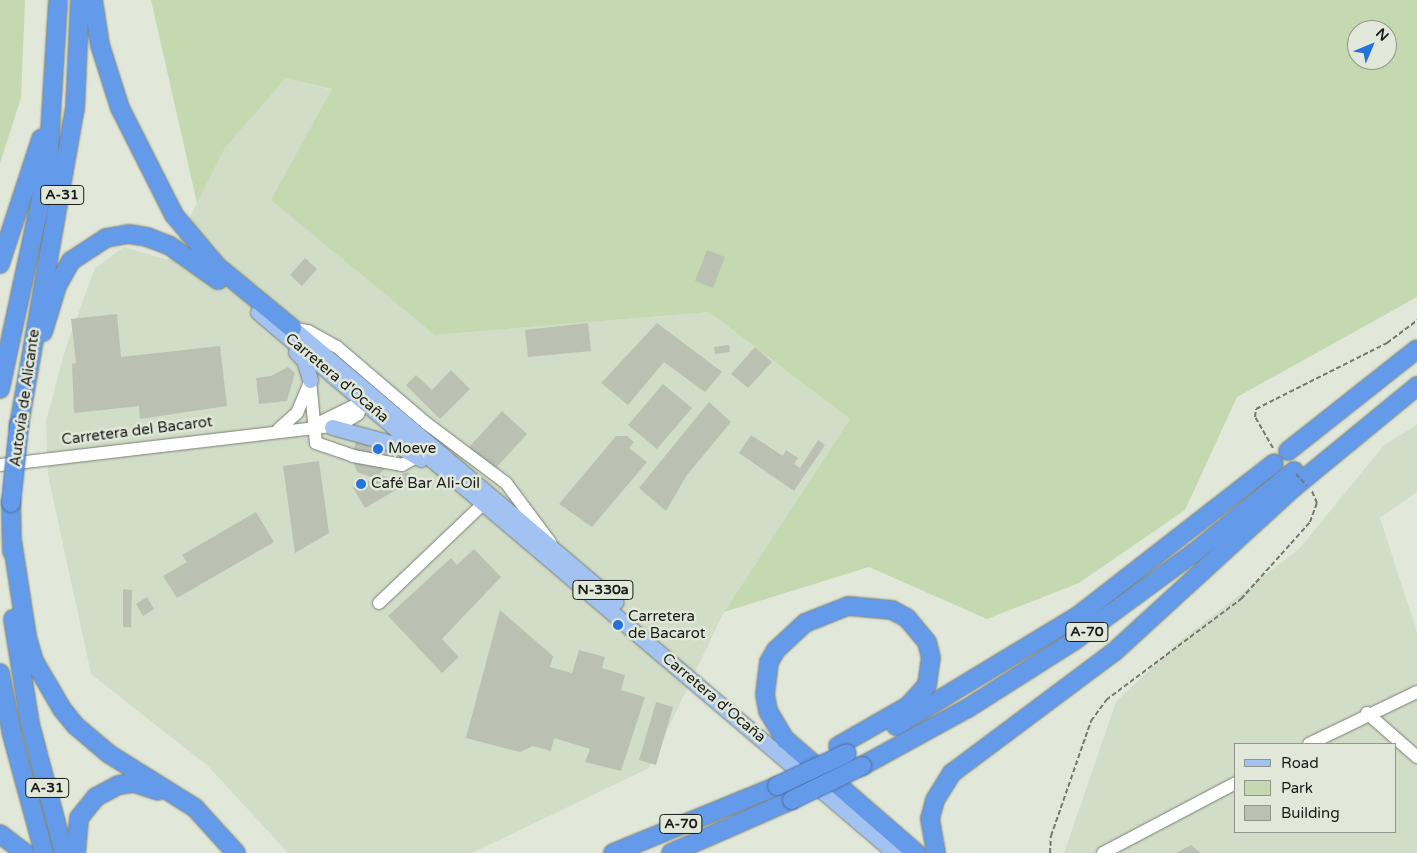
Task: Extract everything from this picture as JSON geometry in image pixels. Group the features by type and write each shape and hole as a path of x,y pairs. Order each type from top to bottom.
{"highway":[{"name":"Autovía de Alicante","path":"0,388 48,165 58,0"},
{"name":"Autovía de Alicante","path":"64,853 30,724 17,656 10,584 11,503 24,387 72,128 80,0"},
{"path":"92,0 100,45 120,108 174,215 218,267 297,332"},
{"path":"0,264 36,160 54,82"},
{"path":"24,387 57,286 72,261 106,238 129,234 170,246 258,312"},
{"name":"A-70","path":"671,853 753,818 862,766 968,708 1075,640 1195,552 1289,463 1417,349"},
{"name":"A-70","path":"613,853 749,796 967,686 1072,620 1289,463 1417,374"},
{"path":"936,853 930,819 936,800 952,773 1114,652 1300,482 1417,386"},
{"path":"12,540 26,637 34,661 62,709 76,726 109,754 195,808 236,853"},
{"path":"842,749 908,706 927,685 931,658 927,642 908,618 892,610 848,606 805,623 776,650 769,662 765,695 768,711 785,739 914,853"},
{"name":"A-31","path":"0,673 12,735 44,853"},
{"path":"76,853 76,829 87,806 107,789 134,783 180,804 226,853"},
{"path":"695,853 753,818"},
{"path":"0,834 25,853"}],"main road":[{"path":"258,312 267,328 304,360 310,380"},
{"name":"Carretera d'Ocaña","path":"258,312 895,853"},
{"path":"297,332 361,392 364,401 374,402 498,508 534,531"},
{"name":"Carretera d'Ocaña","path":"297,332 551,544 777,742 914,853"},
{"path":"332,427 376,438 418,456 484,503"}],"street":[{"path":"297,332 308,331 336,347 506,483 551,544"},
{"path":"310,380 316,443 353,456 402,465 418,456"},
{"path":"279,429 303,405 310,380"},
{"path":"332,427 353,418 364,401"},
{"name":"Carretera del Bacarot","path":"315,425 364,401"},
{"name":"Carretera del Bacarot","path":"0,465 279,429 315,425 332,427"},
{"path":"379,603 484,503"},
{"path":"1311,743 1367,713 1417,692"},
{"path":"1367,713 1417,757"},
{"path":"1103,853 1234,784"}],"path":[{"path":"1050,853 1051,836 1096,714 1106,700 1143,668 1173,651 1242,599 1310,522 1317,503 1307,486 1254,417 1256,409 1387,343 1417,320"}],"shaded area":[{"path":"287,77 332,90 435,335 709,312 850,419 724,612 649,768 472,853 288,853 209,767 91,674 48,475 46,421 66,347 95,268 124,247 168,260 225,148"},
{"path":"1417,425 1417,492 1380,518 1417,632 1417,853 1064,853 1116,702 1176,644 1300,548 1384,445"}],"green space":[{"path":"0,0 25,0 21,98 0,163"},
{"path":"151,0 1417,0 1417,297 1237,397 1185,510 1079,583 987,619 869,567 724,612 850,419 709,312 435,335 271,200 332,89 286,78 225,148 197,203"}],"building":[{"path":"707,250 725,257 713,288 695,281"},
{"path":"305,258 317,269 302,286 290,275"},
{"path":"117,314 121,357 220,346 227,406 140,419 139,406 74,413 72,364 76,363 71,319"},
{"path":"588,323 591,351 528,357 525,330"},
{"path":"657,323 722,372 705,392 664,362 628,405 601,383"},
{"path":"729,345 730,352 715,354 714,347"},
{"path":"755,347 772,362 748,388 731,374"},
{"path":"288,367 295,373 287,401 259,404 256,378 271,376"},
{"path":"451,370 470,389 440,419 406,385 416,375 432,390"},
{"path":"663,384 692,408 657,449 628,425"},
{"path":"709,402 731,422 687,475 666,511 639,488"},
{"path":"502,411 527,434 494,470 469,447"},
{"path":"751,435 783,456 786,450 798,458 794,464 800,468 818,440 825,445 794,491 739,453"},
{"path":"616,436 627,436 634,442 629,448 647,462 592,527 559,504"},
{"path":"357,439 392,449 387,467 379,474 389,478 408,472 413,480 365,508 353,488 374,478 357,472 352,456"},
{"path":"319,461 329,533 295,553 283,466"},
{"path":"256,512 274,542 177,598 163,576 187,562 182,555"},
{"path":"474,549 501,577 442,639 459,657 442,673 388,616 451,558 457,565"},
{"path":"123,589 132,590 131,627 123,627"},
{"path":"147,597 154,609 143,616 136,604"},
{"path":"500,610 553,656 550,667 572,673 579,650 605,657 602,668 625,675 621,690 645,697 621,771 585,762 590,749 554,738 551,751 533,746 520,752 466,738"},
{"path":"656,702 673,707 656,765 639,760"},
{"path":"1191,845 1201,853 1176,853"}],"place":[{"name":"Moeve","path":"378,449"},
{"name":"Café Bar Ali-Oil","path":"361,484"},
{"name":"Carretera de Bacarot","path":"618,625"}]}
